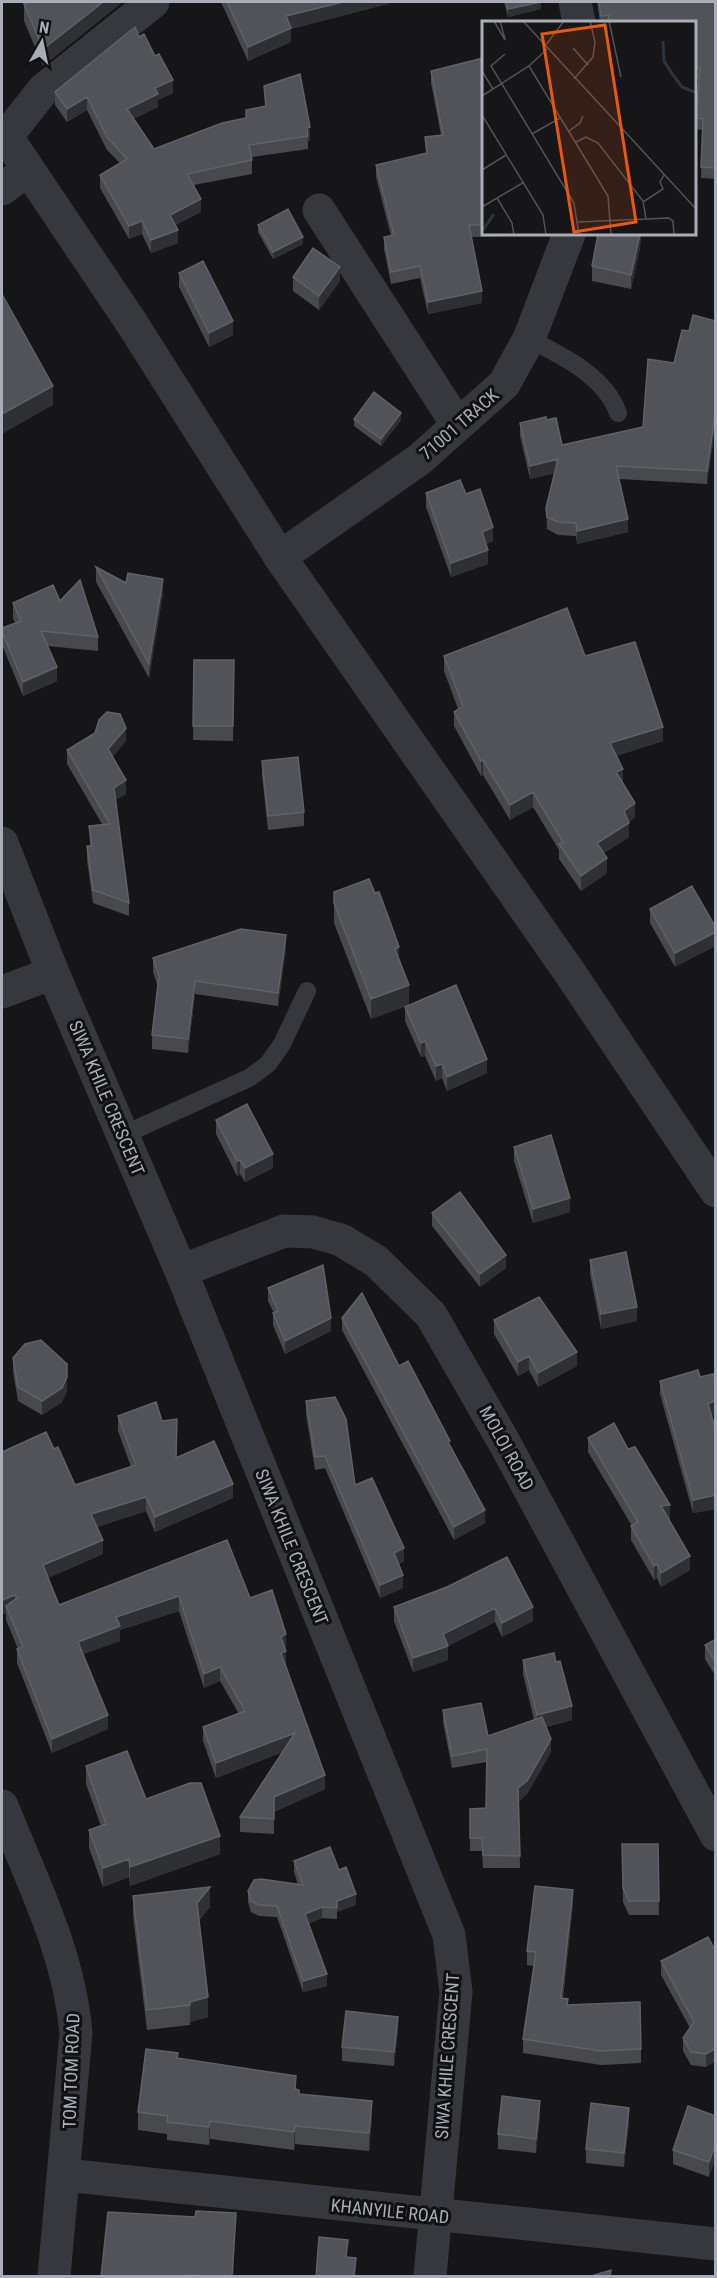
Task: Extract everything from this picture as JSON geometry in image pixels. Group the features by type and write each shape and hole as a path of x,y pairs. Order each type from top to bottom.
{"street":[{"path":"153,2 44,90 4,133 131,322 280,558 570,973 716,1191"},
{"path":"575,2 579,21"},
{"path":"2,189 28,170"},
{"path":"319,210 457,424"},
{"name":"71001 TRACK","path":"280,558 391,481 504,384 529,339 568,236"},
{"name":"SIWA KHILE CRESCENT","path":"2,843 53,974 181,1271 449,1935 456,1992 430,2277"},
{"path":"2,992 53,974"},
{"name":"MOLOI ROAD","path":"181,1271 284,1231 313,1233 341,1240 376,1261 431,1315 504,1442 716,1835"},
{"name":"TOM TOM ROAD","path":"2,1806 61,1951 73,1995 76,2033 54,2277"},
{"name":"KHANYILE ROAD","path":"65,2175 716,2244"}],"lane":[{"path":"529,339 591,377 613,399 618,413"},
{"path":"123,1135 249,1078 268,1064 282,1044 307,991"}],"building":[{"path":"30,2 103,2 43,49 24,4"},
{"path":"227,2 343,2 286,16 291,28 248,47"},
{"path":"506,2 541,2 508,9"},
{"path":"599,2 716,2 716,168 701,167 703,119 696,118 700,68 696,68 696,21 608,21 609,15 601,16"},
{"path":"135,27 139,37 144,34 155,56 159,54 173,80 155,88 158,94 127,109 154,149 222,123 246,118 246,110 266,106 264,86 300,74 310,127 307,128 308,136 249,145 252,160 187,174 201,199 170,215 178,230 151,240 142,221 129,226 100,175 127,159 107,137 87,97 67,109 55,92"},
{"path":"482,58 482,225 469,225 482,291 428,302 420,266 391,272 384,237 394,235 376,165 427,153 425,137 443,135 431,71"},
{"path":"288,209 303,237 273,252 258,225"},
{"path":"598,236 640,236 631,275 592,266"},
{"path":"313,248 340,267 319,296 293,277"},
{"path":"203,261 233,321 209,333 179,273"},
{"path":"2,297 53,386 2,414"},
{"path":"693,315 716,321 716,408 707,471 616,466 628,519 577,531 576,523 558,522 547,517 546,508 558,459 530,466 520,423 546,417 546,420 556,418 562,445 643,427 648,359 674,363 682,330 689,331"},
{"path":"374,392 401,413 381,439 354,419"},
{"path":"460,480 466,494 480,489 493,527 482,532 488,550 451,563 426,493"},
{"path":"96,567 126,583 128,573 163,579 149,664"},
{"path":"80,580 98,637 41,631 57,667 23,682 2,631 2,628 21,621 13,603 53,585 60,601"},
{"path":"567,608 585,656 635,642 663,727 610,743 623,769 616,772 635,803 624,811 629,823 597,843 607,858 581,876 559,844 563,842 533,792 510,805 483,760 481,761 454,712 463,706 444,656"},
{"path":"194,660 234,660 233,726 193,726"},
{"path":"107,712 120,714 126,728 108,749 126,780 114,788 129,903 93,890 87,846 92,846 89,826 110,824 67,750 95,733 99,720"},
{"path":"298,757 304,812 268,816 262,761"},
{"path":"369,879 375,893 379,892 399,947 395,949 409,985 371,999 334,903 334,892"},
{"path":"692,886 716,928 716,932 675,953 650,909"},
{"path":"241,929 286,935 278,993 195,981 188,1039 152,1035 159,976 153,958"},
{"path":"456,985 487,1059 447,1077 442,1064 436,1066 425,1041 421,1043 405,1007"},
{"path":"247,1104 273,1154 245,1168 240,1160 237,1161 216,1120"},
{"path":"551,1135 570,1198 533,1209 514,1147"},
{"path":"460,1192 506,1255 480,1274 432,1213"},
{"path":"626,1252 637,1307 601,1314 590,1260"},
{"path":"323,1265 331,1318 285,1341 273,1313 278,1311 268,1288"},
{"path":"362,1293 399,1366 408,1361 485,1510 454,1527 342,1318"},
{"path":"539,1297 577,1352 538,1373 529,1356 518,1362 494,1320"},
{"path":"41,1340 67,1364 67,1377 62,1388 42,1401 18,1387 13,1358 25,1344"},
{"path":"698,1370 700,1377 713,1374 716,1382 716,1400 708,1404 716,1431 716,1495 693,1500 660,1381"},
{"path":"335,1397 346,1419 355,1485 372,1478 404,1548 394,1553 403,1575 380,1585 325,1456 315,1457 306,1401"},
{"path":"156,1402 162,1421 177,1419 176,1458 214,1441 233,1484 155,1517 146,1497 91,1514 103,1540 43,1565 59,1605 227,1540 250,1598 272,1590 286,1634 281,1637 286,1651 281,1653 325,1775 274,1797 274,1819 240,1817 295,1733 216,1763 203,1727 245,1711 220,1667 204,1674 179,1596 116,1617 120,1626 78,1642 108,1715 52,1739 17,1649 23,1647 6,1606 17,1598 15,1595 3,1600 2,1452 46,1432 54,1449 58,1447 75,1485 136,1465 118,1416"},
{"path":"614,1423 628,1449 635,1447 670,1505 661,1506 690,1556 661,1573 657,1564 654,1566 631,1526 638,1522 588,1438"},
{"path":"507,1557 533,1607 502,1623 495,1608 443,1634 448,1646 413,1658 394,1607 447,1587"},
{"path":"716,1639 716,1663 705,1645"},
{"path":"554,1653 556,1662 560,1661 572,1706 537,1715 523,1660"},
{"path":"481,1703 488,1736 542,1717 551,1739 527,1781 518,1788 520,1856 483,1855 482,1838 470,1838 470,1809 486,1808 487,1749 452,1756 443,1710"},
{"path":"127,1751 146,1799 190,1783 201,1783 220,1836 130,1867 129,1859 103,1868 89,1830 106,1824 86,1766"},
{"path":"622,1844 658,1844 659,1901 629,1901 623,1888"},
{"path":"330,1847 339,1870 346,1867 356,1894 337,1901 337,1908 322,1907 305,1914 327,1974 303,1981 277,1906 259,1905 251,1901 248,1891 254,1880 261,1879 303,1885 294,1861"},
{"path":"535,1886 573,1890 561,1998 568,1999 567,2005 640,2002 641,2049 601,2051 523,2039 536,1952 527,1951"},
{"path":"210,1887 197,1903 208,1997 190,2002 190,2005 147,2010 133,1896"},
{"path":"708,1937 716,1952 716,2048 706,2054 691,2052 683,2038 694,2022 661,1961"},
{"path":"346,2011 398,2017 394,2052 342,2047"},
{"path":"146,2049 178,2053 177,2058 296,2076 295,2089 299,2090 299,2094 372,2101 369,2133 295,2126 294,2132 210,2121 209,2127 167,2122 168,2116 138,2112"},
{"path":"502,2096 540,2101 536,2139 498,2134"},
{"path":"591,2103 629,2108 624,2153 586,2149"},
{"path":"688,2106 716,2116 716,2143 709,2162 673,2150"},
{"path":"196,2211 236,2213 232,2277 187,2275 188,2277 101,2277 108,2212 195,2217"},
{"path":"319,2237 348,2240 346,2257 356,2258 354,2277 316,2277"},
{"path":"611,2270 610,2277 588,2277"}]}
